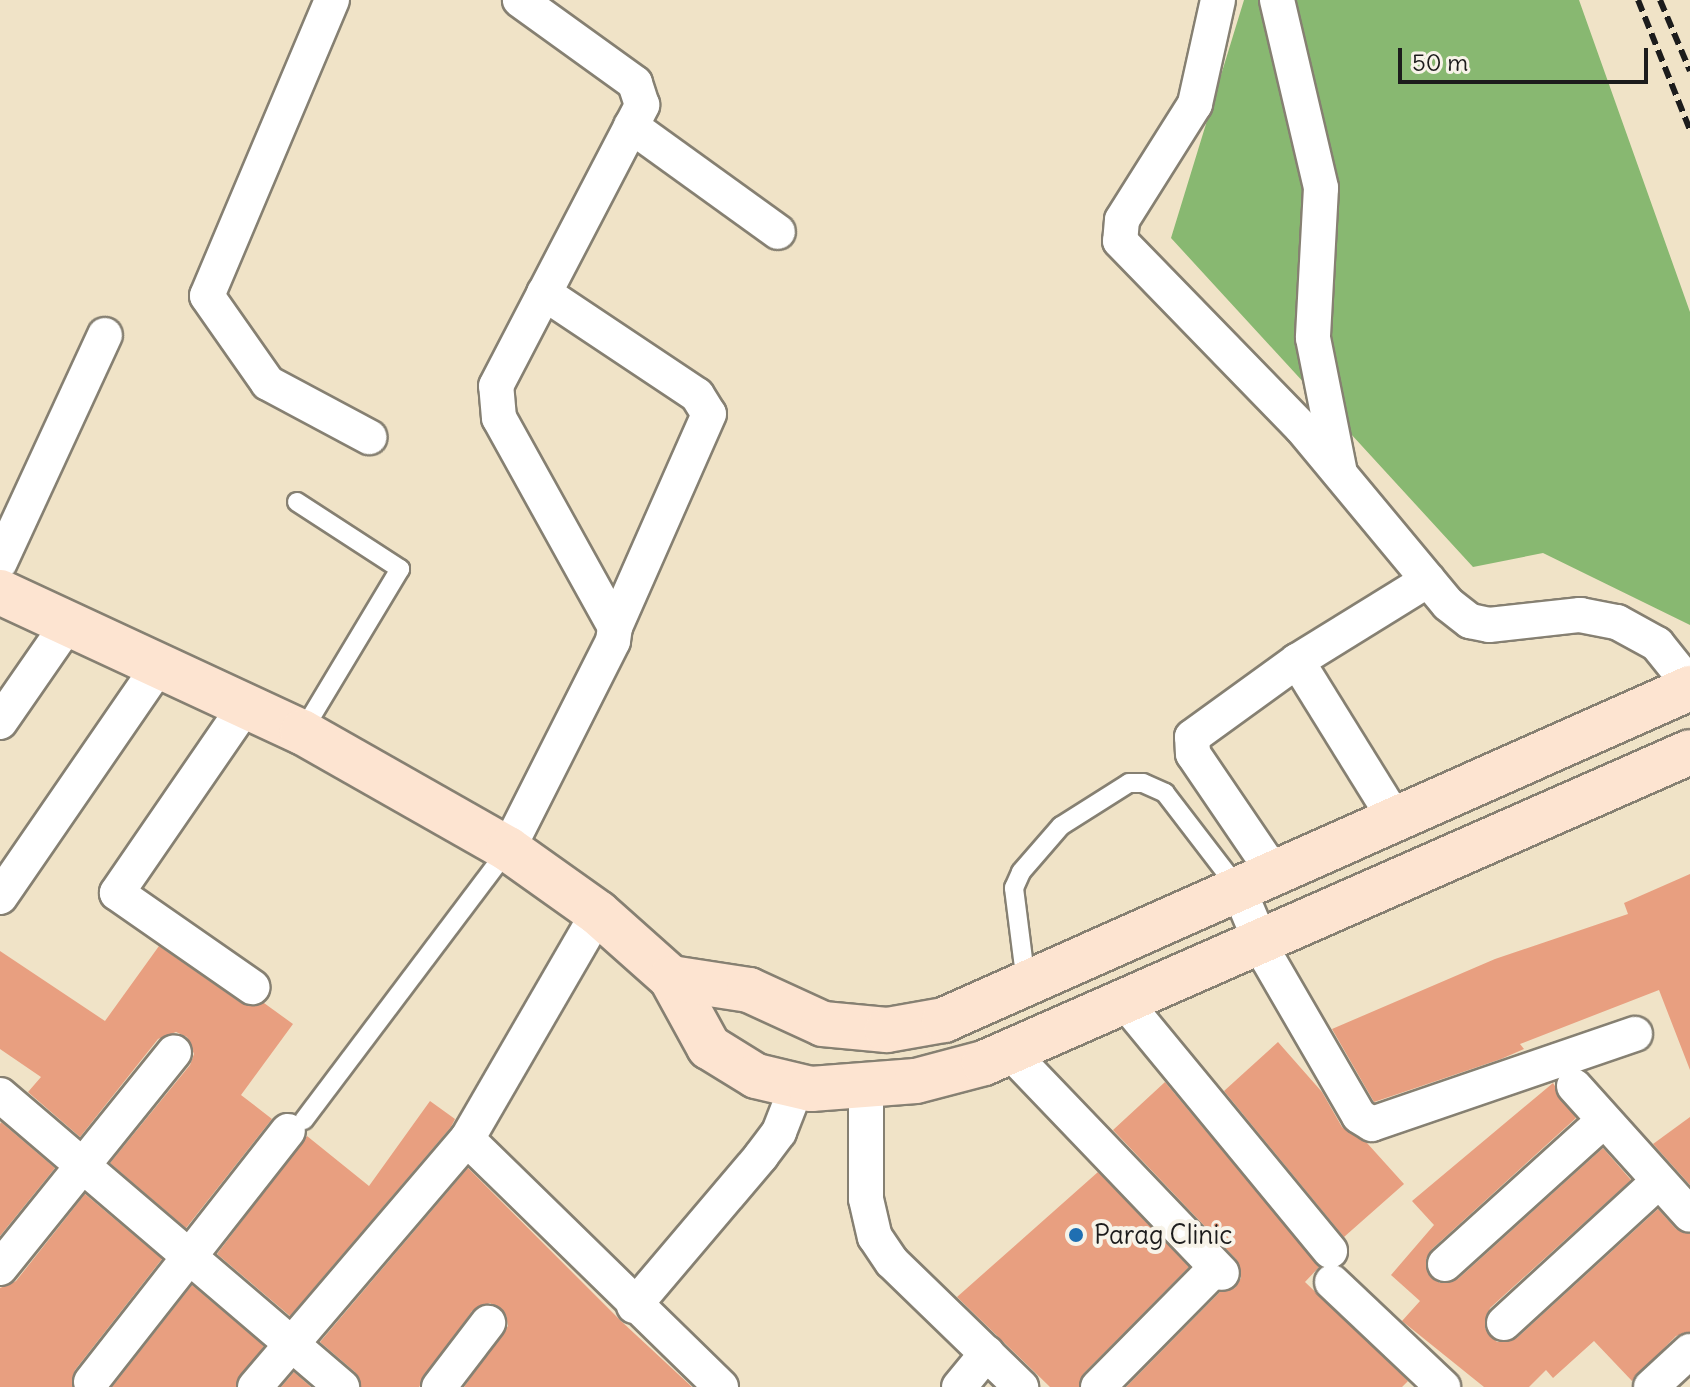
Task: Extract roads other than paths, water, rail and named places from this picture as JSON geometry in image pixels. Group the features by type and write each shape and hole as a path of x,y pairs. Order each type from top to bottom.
{"street":[{"path":"332,0 207,296 268,383 369,437"},
{"path":"520,0 635,83 642,105 496,386 499,418 615,627"},
{"path":"671,978 749,990 823,1024 887,1030 944,1020 1690,686 1657,644 1617,622 1580,615 1489,625 1470,621 1428,580 1301,427 1120,241 1122,220 1195,104 1218,0"},
{"path":"1277,0 1321,188 1313,338 1340,474"},
{"path":"631,126 778,232"},
{"path":"508,849 613,641 615,627 709,414 697,395 544,293"},
{"path":"0,562 105,335"},
{"path":"1428,580 1297,661 1199,729 1191,747 1256,881 1260,942 1359,1116 1372,1124 1635,1034"},
{"path":"0,592 70,621 302,732 508,849 598,913 671,978 709,1047 756,1076 797,1086 866,1088 929,1077 1010,1052 1690,752"},
{"path":"0,722 70,621"},
{"path":"1297,661 1395,819"},
{"path":"0,897 160,664"},
{"path":"246,705 117,893 252,987"},
{"path":"255,1387 467,1139 598,913"},
{"path":"1124,1001 1425,1381"},
{"path":"0,1268 174,1052"},
{"path":"1010,1052 1215,1275 1098,1387"},
{"path":"634,1306 779,1132 797,1086"},
{"path":"1574,1086 1602,1122 1690,1215"},
{"path":"866,1088 866,1199 875,1237 892,1262 1021,1387"},
{"path":"0,1095 342,1387"},
{"path":"1445,1264 1602,1122"},
{"path":"91,1382 188,1257 296,1126"},
{"path":"467,1139 634,1306 721,1387"},
{"path":"1504,1323 1657,1183"},
{"path":"439,1387 488,1323"},
{"path":"1651,1387 1690,1351"},
{"path":"959,1387 987,1353"}],"lane":[{"path":"297,502 400,569 302,732"},
{"path":"1026,983 1014,888 1021,872 1061,826 1129,783 1143,783 1165,793 1256,881"},
{"path":"296,1126 508,849"}],"railway":[{"path":"1638,0 1690,130"},
{"path":"1660,0 1690,71"}],"place":[{"name":"Parag Clinic","path":"1076,1235"}]}
